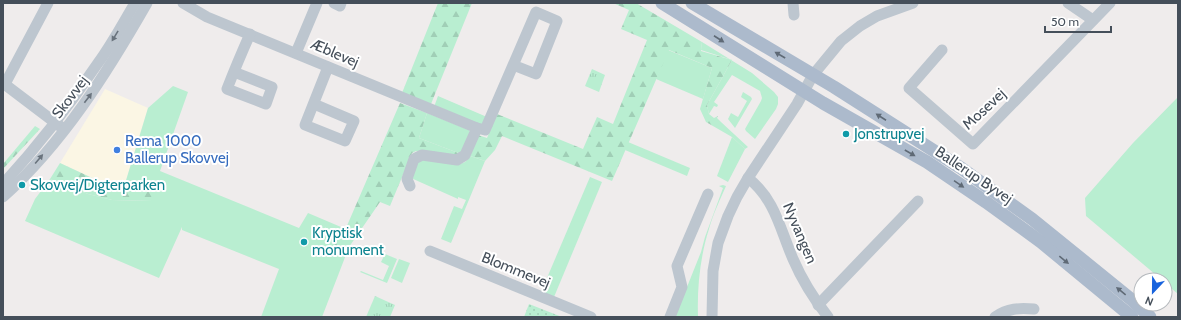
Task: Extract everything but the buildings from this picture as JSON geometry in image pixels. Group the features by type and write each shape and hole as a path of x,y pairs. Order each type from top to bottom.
{"main road":[{"name":"Ballerup Byvej","path":"662,3 804,91 927,162 1041,242 1132,317"},
{"name":"Ballerup Byvej","path":"692,3 813,75 961,168 1026,215 1132,300 1150,317"}],"street":[{"path":"48,3 4,83 60,126"},
{"name":"Skovvej","path":"3,197 31,169 60,126 135,3"},
{"name":"Skovvej","path":"3,184 60,126 99,82 121,49 147,3"},
{"name":"Æblevej","path":"183,3 207,17 477,128"},
{"path":"296,53 317,3"},
{"path":"334,3 340,6 341,3"},
{"path":"793,3 794,15"},
{"path":"712,317 713,272 718,243 728,216 748,178 797,104 813,75 826,62 841,41 860,26 876,16 913,3"},
{"path":"1068,3 1093,20"},
{"name":"Mosevej","path":"942,50 909,88 973,144 1110,3"},
{"path":"410,186 407,179 414,159 422,155 457,160 466,155 477,128 485,130 513,65 536,12 557,21 536,74 513,65"},
{"path":"234,72 250,34"},
{"path":"314,104 328,67"},
{"name":"Nyvangen","path":"748,178 758,186 770,203 793,260 818,305 828,317"},
{"path":"670,317 682,287 676,266 708,194"},
{"path":"818,305 918,201"},
{"name":"Blommevej","path":"430,251 591,317"},
{"path":"995,317 1016,308 1034,309"}],"shaded area":[{"path":"105,89 148,108 124,187 116,188 60,163"}],"green space":[{"path":"438,3 472,3 431,104 402,93"},
{"path":"613,3 636,3 702,42 701,51 732,60 707,105 709,114 714,118 718,116 717,118 748,147 745,149 732,137 706,122 700,109 712,68 669,50 612,181 502,136 495,150 485,161 470,156 478,135 487,138 497,114 583,149 597,117 613,124 647,40 621,29 629,10"},
{"path":"702,42 730,59 701,50"},
{"path":"668,50 712,68 703,99 656,79"},
{"path":"732,60 752,73 778,97 776,109 755,139 745,129 761,101 762,98 760,91 732,75 714,102 718,105 717,107 714,106 709,114 707,105"},
{"path":"592,69 605,75 599,92 585,86"},
{"path":"173,86 188,92 160,171 299,228 308,213 341,227 333,250 349,247 322,317 261,317 279,269 182,230 182,227 159,278 25,221 35,199 50,179 88,194 112,200 152,201 137,187 124,187 148,108"},
{"path":"743,92 752,99 735,128 728,119 731,113 738,117 747,101 741,97"},
{"path":"438,96 487,117 484,123 480,125 434,107"},
{"path":"1178,97 1178,294 1173,290 1173,272 1152,272 1086,216 1085,198 1133,143"},
{"path":"400,103 427,113 419,138 461,154 457,155 416,151 412,153 390,206 380,202 349,247 333,250 341,227 346,228"},
{"path":"427,113 469,130 470,132 461,154 419,138"},
{"path":"35,126 40,129 3,169 3,164"},
{"path":"732,137 745,149 728,182 717,176"},
{"path":"628,142 690,168 687,176 625,150"},
{"path":"470,156 485,161 451,243 441,239 454,206 462,209 466,200 458,197 458,199 411,178 419,159 460,164 465,162"},
{"path":"60,163 116,188 137,187 152,191 152,201 112,200 88,194 50,179"},
{"path":"590,177 602,182 554,297 541,292"},
{"path":"719,186 726,186 712,218 703,250 698,295 698,317 675,317 701,252 705,237 723,188"},
{"path":"385,254 397,259 387,283 360,272 361,271 383,280 389,266 381,262"},
{"path":"399,259 410,263 402,283 391,278"},
{"path":"375,296 395,305 390,317 366,317"},
{"path":"529,304 562,317 524,317"}],"place":[{"name":"Jonstrupvej","path":"846,134"},
{"name":"Rema 1000 Ballerup Skovvej","path":"117,150"},
{"name":"Skovvej/Digterparken","path":"22,185"},
{"name":"Kryptisk monument","path":"304,242"}]}
